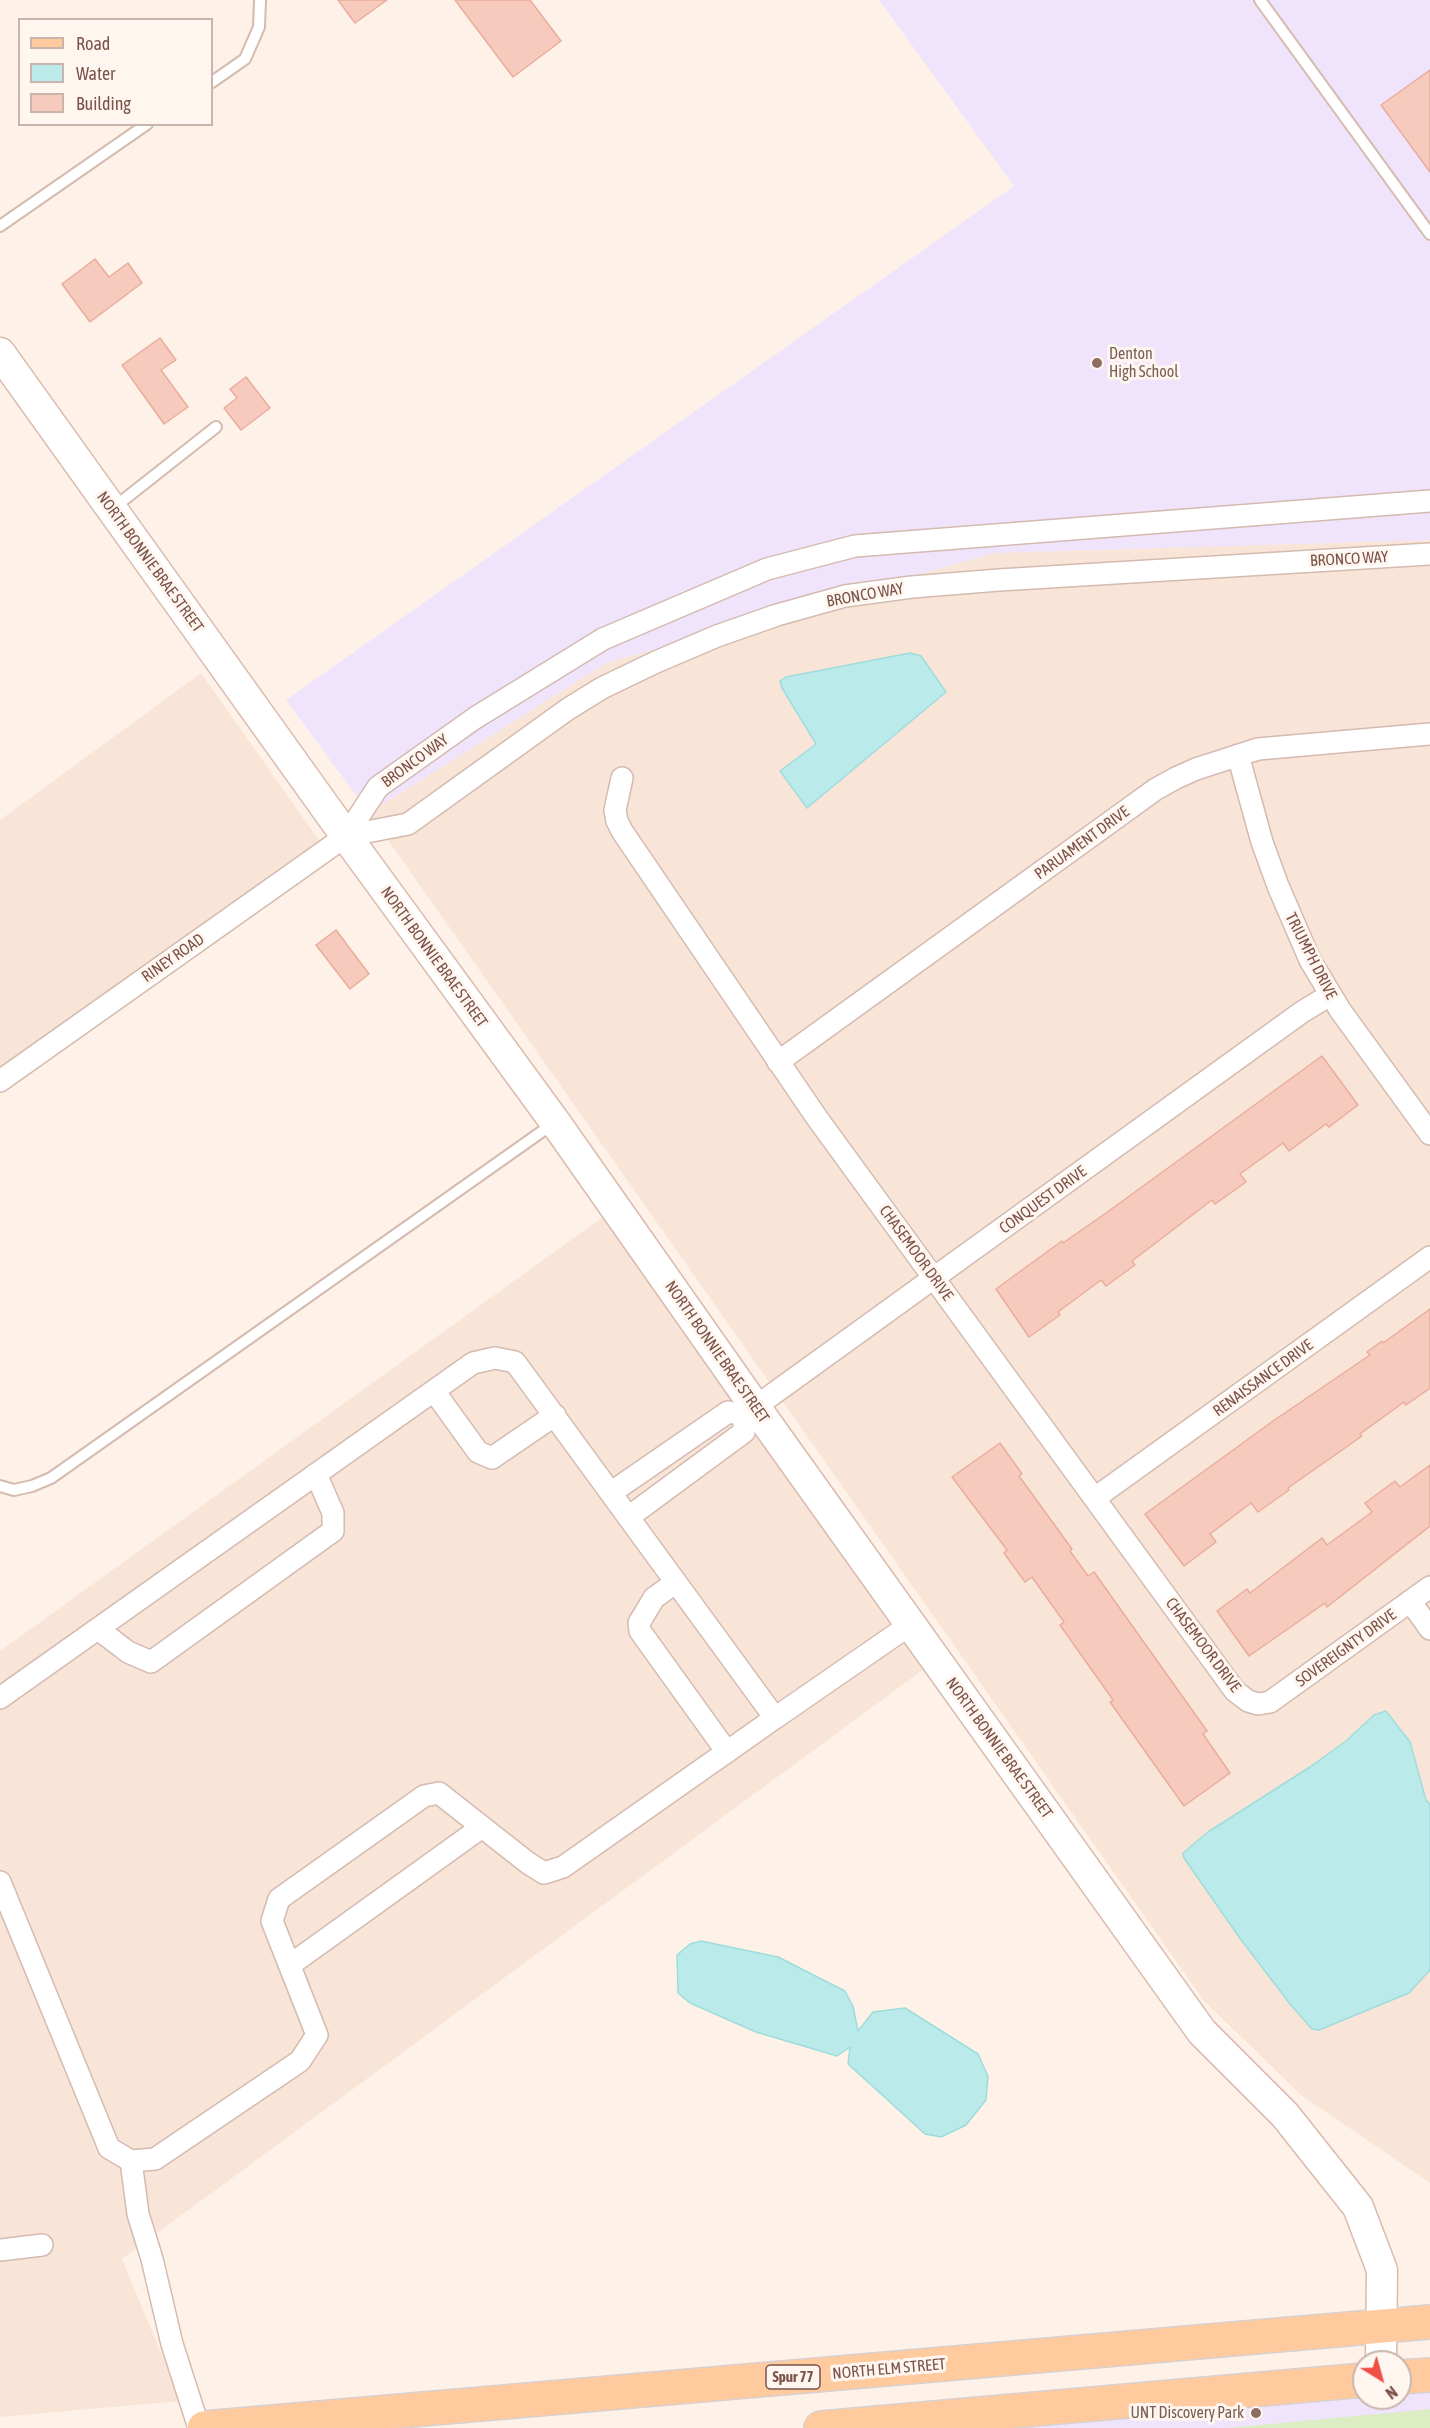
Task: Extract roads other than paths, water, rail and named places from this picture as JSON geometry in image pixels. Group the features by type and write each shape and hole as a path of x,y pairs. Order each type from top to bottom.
{"main road":[{"name":"NORTH BONNIE BRAE STREET","path":"0,353 346,836 555,1122 749,1410 911,1624 1202,2032 1286,2115 1358,2207 1382,2270 1381,2350"},
{"name":"NORTH ELM STREET","path":"204,2428 1430,2322"},
{"path":"1412,2376 1430,2375"},
{"path":"821,2428 1352,2381"}],"street":[{"name":"BRONCO WAY","path":"346,836 378,787 475,718 538,677 603,639 767,569 855,546 1430,501"},
{"name":"BRONCO WAY","path":"346,836 408,824 568,709 602,688 656,662 717,636 777,615 845,596 912,587 999,580 1430,554"},
{"name":"PARUAMENT DRIVE","path":"777,1062 1156,789 1196,769 1238,754 1278,746 1430,734"},
{"name":"TRIUMPH DRIVE","path":"1238,754 1278,886 1310,960 1330,995 1430,1134"},
{"name":"CHASEMOOR DRIVE","path":"622,778 616,799 616,821 777,1062 1235,1691 1248,1701 1258,1704"},
{"name":"RINEY ROAD","path":"0,1081 346,836"},
{"name":"CONQUEST DRIVE","path":"749,1410 1302,1012 1330,995"},
{"name":"RENAISSANCE DRIVE","path":"1095,1498 1430,1257"},
{"path":"0,1698 474,1363 495,1358 516,1362 775,1718"},
{"path":"434,1391 478,1452 492,1458 555,1415"},
{"path":"612,1492 728,1412 749,1410 744,1432 630,1516"},
{"path":"98,1629 128,1652 151,1662 333,1531 333,1513 316,1474"},
{"path":"676,1582 654,1598 639,1623 640,1631 727,1752"},
{"name":"SOVEREIGNTY DRIVE","path":"1258,1704 1270,1702 1281,1696 1430,1587"},
{"path":"1410,1601 1430,1629"},
{"path":"0,1882 109,2148 131,2161 155,2159 300,2061 317,2036 272,1921 279,1899 424,1796 439,1792 528,1863 544,1873 563,1867 911,1624"},
{"path":"290,1965 482,1827"},
{"path":"131,2161 138,2214 152,2259 172,2344 199,2428"},
{"path":"0,2250 42,2246"}],"lane":[{"path":"213,81 245,59 259,27 260,0"},
{"path":"1260,0 1430,234"},
{"path":"0,226 144,126"},
{"path":"112,509 216,427"},
{"path":"0,1486 14,1490 51,1478 555,1122"}],"water":[{"path":"910,653 921,656 946,692 807,808 780,771 816,744 780,681 786,677"},
{"path":"1386,1711 1410,1742 1426,1800 1430,1805 1430,1970 1409,1993 1319,2030 1312,2029 1239,1937 1184,1858 1183,1853 1208,1832 1310,1767 1346,1741 1374,1715"},
{"path":"701,1941 778,1957 845,1991 853,2006 858,2031 873,2012 905,2008 978,2054 988,2076 986,2100 966,2125 941,2137 925,2134 848,2064 850,2047 837,2056 756,2032 690,2003 678,1993 677,1955 690,1944"}],"place":[{"name":"Denton High School","path":"1097,363"},
{"name":"UNT Discovery Park","path":"1256,2413"}]}
